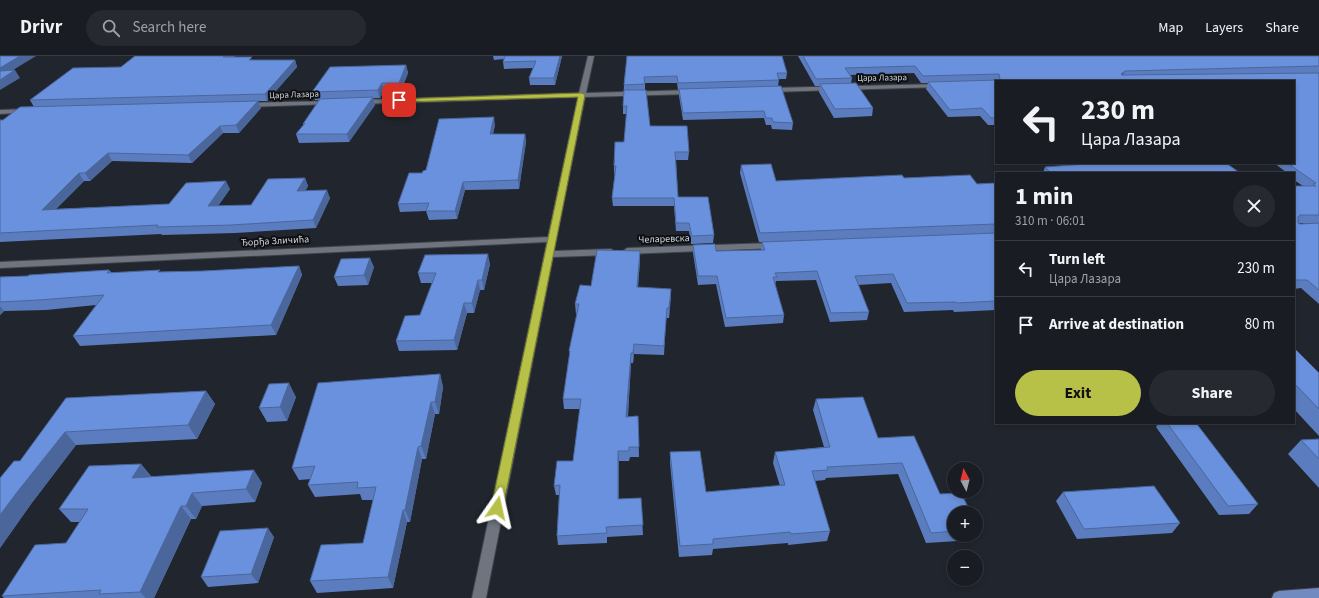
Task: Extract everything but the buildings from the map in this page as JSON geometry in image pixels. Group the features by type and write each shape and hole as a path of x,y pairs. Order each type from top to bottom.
{"main road":[{"path":"1279,598 1319,595"}],"street":[{"path":"479,598 591,56"},
{"name":"Цара Лазара","path":"761,90 949,86"},
{"path":"351,102 698,92"},
{"name":"Цара Лазара","path":"239,105 335,102"},
{"path":"0,112 32,111"},
{"name":"Ђорђа Зличића","path":"0,265 552,239"},
{"name":"Челаревска","path":"549,254 783,245"}],"route":[{"path":"399,100 582,95 497,508"}]}
